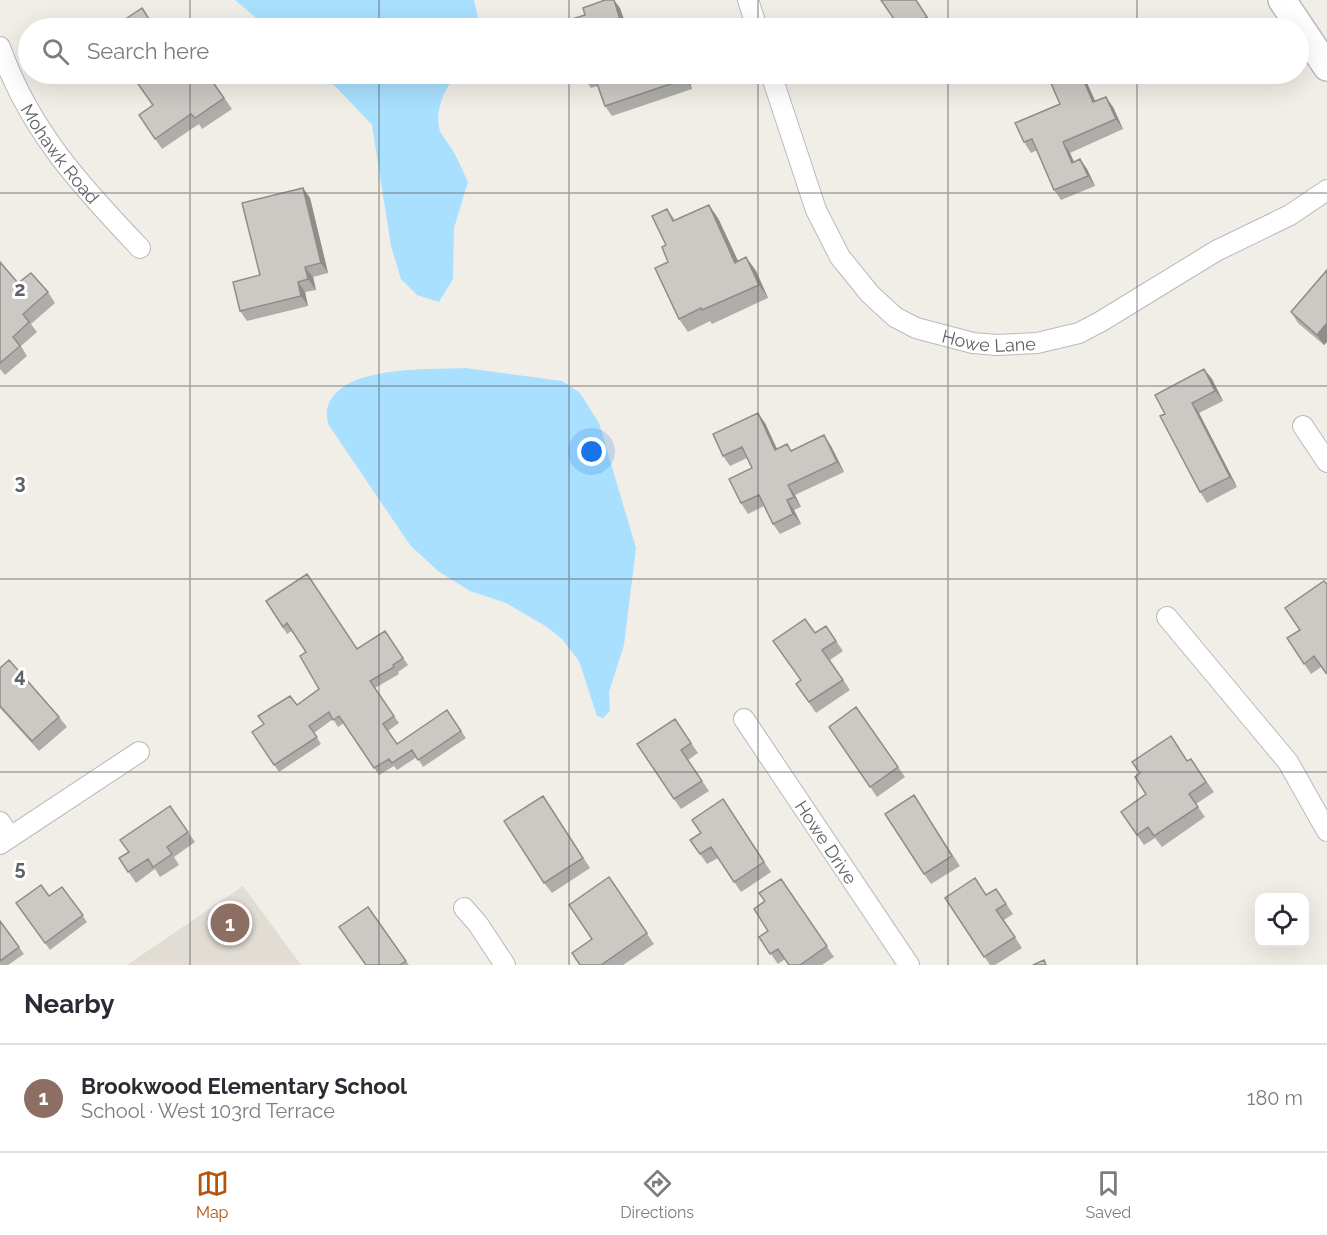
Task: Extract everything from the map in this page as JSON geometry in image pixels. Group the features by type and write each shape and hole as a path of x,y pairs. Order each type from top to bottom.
{"main road":[{"path":"1282,0 1294,18"},
{"path":"1309,40 1327,67"}],"street":[{"path":"748,0 754,18"},
{"name":"Mohawk Road","path":"0,47 18,89 54,151 78,182 140,248"},
{"name":"Howe Lane","path":"774,84 816,210 840,257 870,294 895,317 924,331 973,343 998,345 1037,343 1079,333 1216,251 1290,215 1327,190"},
{"path":"1303,426 1327,462"},
{"path":"1167,617 1288,762 1327,831"},
{"name":"Howe Drive","path":"744,720 909,965"},
{"path":"3,834 139,752"},
{"path":"464,908 506,965"}],"shaded area":[{"path":"243,886 301,965 127,965"}],"water":[{"path":"235,0 474,0 478,18 256,18"},
{"path":"332,84 450,84 441,101 438,123 441,134 455,155 468,182 454,228 453,279 439,302 417,295 401,279 391,246 372,125"},
{"path":"465,368 562,381 580,393 599,423 636,548 624,645 609,692 610,711 603,718 597,716 579,661 562,639 547,627 506,603 470,591 438,571 410,545 328,424 327,410 334,395 347,384 386,372"}],"building":[{"path":"605,0 614,0 620,18 575,18 585,15 583,8"},
{"path":"881,0 916,0 927,17 925,18 893,18"},
{"path":"142,8 148,18 127,18"},
{"path":"138,84 214,84 224,98 195,118 191,114 155,139 139,115 153,105"},
{"path":"597,84 670,84 605,106"},
{"path":"1051,84 1085,84 1093,102 1106,97 1116,119 1063,142 1072,163 1080,159 1088,176 1054,190 1032,139 1024,142 1015,123 1060,104"},
{"path":"303,188 321,263 305,267 308,279 298,282 301,296 240,311 233,282 260,275 242,203"},
{"path":"709,205 735,263 746,257 759,285 679,319 655,268 668,262 662,247 666,245 652,216 667,209 673,221"},
{"path":"0,262 18,283 31,273 48,292 23,314 29,322 13,337 20,346 0,363"},
{"path":"1327,270 1327,325 1317,335 1291,312"},
{"path":"1204,369 1215,391 1192,403 1230,477 1200,492 1160,416 1165,414 1155,395"},
{"path":"758,413 775,450 787,444 791,451 824,435 837,462 788,485 794,497 787,500 793,514 773,524 759,495 741,503 729,479 752,468 742,447 723,456 713,434"},
{"path":"307,574 357,649 385,631 403,658 393,665 394,667 370,681 394,716 383,724 397,744 447,710 461,731 418,760 412,750 392,763 389,759 374,768 339,716 333,720 329,712 309,726 317,737 274,765 252,732 264,724 258,716 290,696 297,705 319,689 300,656 306,652 287,623 283,627 266,601"},
{"path":"1324,581 1327,584 1326,673 1314,656 1304,664 1287,638 1300,630 1285,608"},
{"path":"805,619 815,633 826,626 836,641 822,650 843,680 809,702 796,684 801,680 773,641"},
{"path":"9,660 59,717 32,741 0,706 0,668"},
{"path":"856,707 898,767 870,787 829,727"},
{"path":"675,719 691,743 681,750 702,781 674,799 637,744"},
{"path":"1171,736 1187,761 1191,759 1206,782 1189,794 1198,807 1154,836 1148,827 1137,835 1121,812 1146,794 1135,777 1140,773 1132,762"},
{"path":"914,795 952,856 924,874 885,814"},
{"path":"543,796 583,858 544,883 504,821"},
{"path":"723,799 764,862 734,882 711,847 700,854 690,840 701,833 692,820"},
{"path":"170,806 188,832 167,847 172,854 153,867 148,859 128,872 119,858 129,852 120,840"},
{"path":"609,877 647,933 601,965 580,965 572,953 592,939 569,905"},
{"path":"975,878 986,895 996,889 1006,904 996,910 1015,937 984,957 945,898"},
{"path":"781,879 827,946 800,965 789,965 778,949 770,954 759,937 768,931 754,909 765,901 759,893"},
{"path":"41,885 49,896 62,887 83,915 45,943 16,903"},
{"path":"368,907 406,961 400,965 366,965 339,927"},
{"path":"0,921 19,947 0,961"},
{"path":"1044,960 1046,965 1033,965"}],"place":[{"name":"Brookwood Elementary School","path":"230,923"}]}
